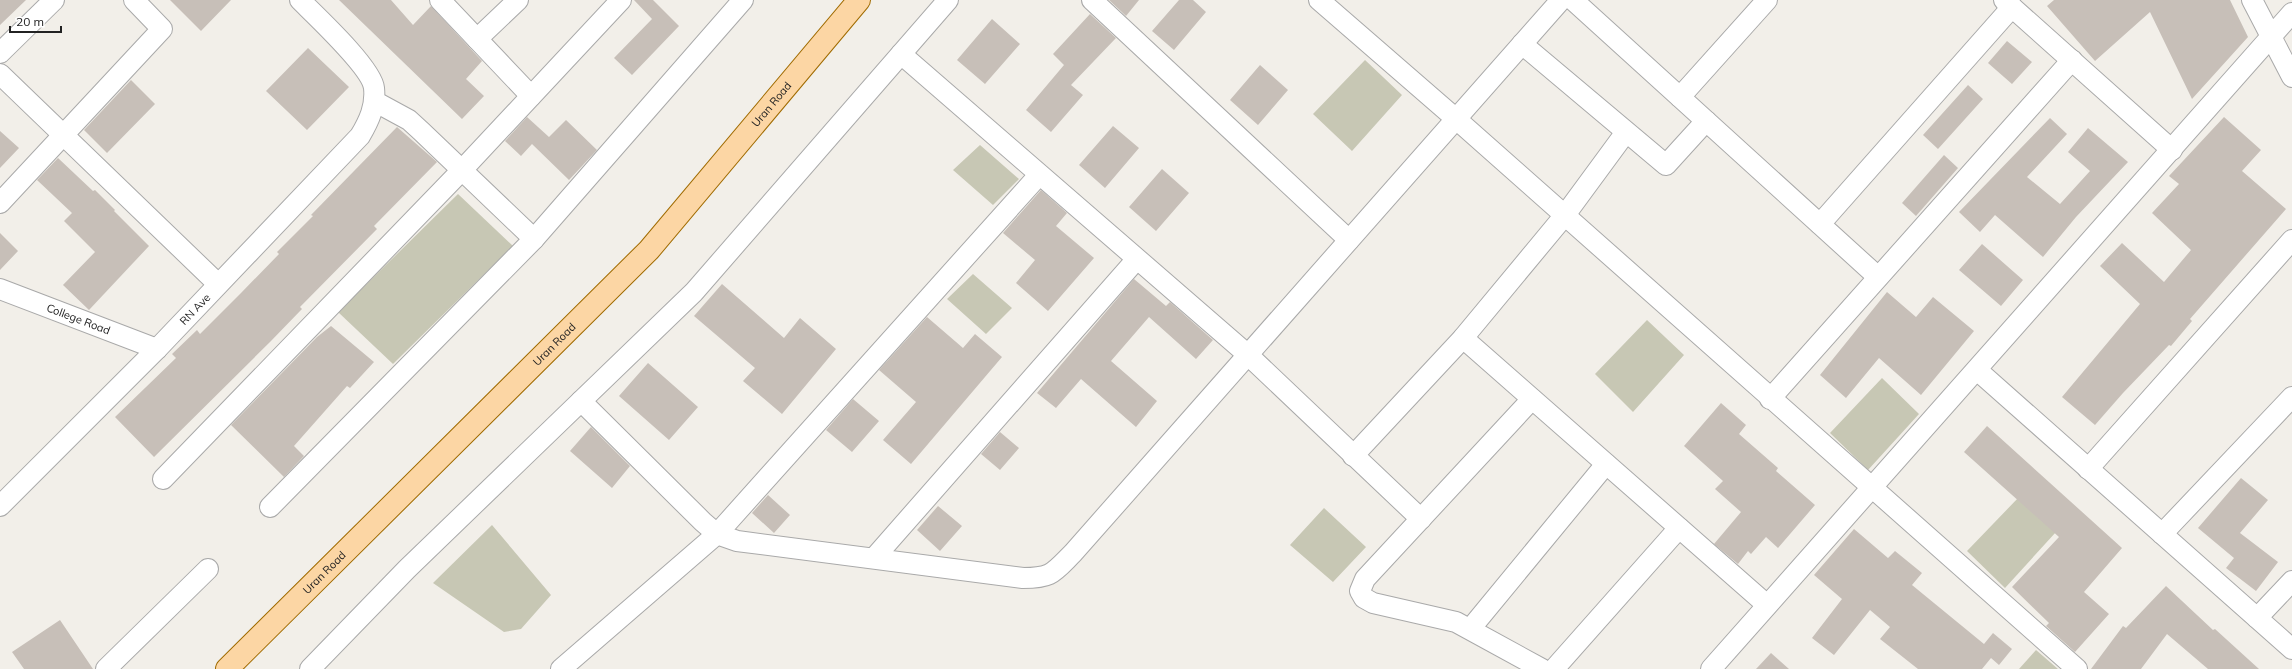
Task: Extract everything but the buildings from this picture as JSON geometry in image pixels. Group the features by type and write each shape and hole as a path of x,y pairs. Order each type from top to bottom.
{"main road":[{"name":"Uran Road","path":"227,669 351,544 649,250 859,0"}],"street":[{"path":"0,53 54,0"},
{"path":"0,203 162,29 134,0"},
{"path":"440,0 531,96"},
{"path":"477,39 518,0"},
{"path":"163,479 462,170 621,0"},
{"path":"310,669 344,632 407,569 694,292 948,0"},
{"path":"1092,0 1349,240"},
{"path":"1319,0 1565,215 1770,399 2077,669"},
{"path":"581,401 703,522 717,534 737,541 1023,578 1042,578 1056,570 1073,553 1455,118 1561,0"},
{"path":"1573,0 1878,277"},
{"path":"1680,97 1767,0"},
{"path":"2252,0 2292,77"},
{"path":"302,1 367,71 374,86 374,101 409,120 534,239"},
{"path":"270,507 534,239 734,3"},
{"path":"1820,224 2008,4 2172,150"},
{"path":"1710,669 1977,370 2292,13"},
{"path":"1522,44 1666,165 1706,121"},
{"path":"900,54 1136,260 1247,354 1421,519"},
{"path":"1770,399 2072,60"},
{"path":"1,75 218,284"},
{"name":"RN Ave","path":"0,506 157,349 360,136 370,119 374,101"},
{"path":"1353,456 1463,338 1565,215 1626,132"},
{"path":"564,666 717,534 1039,176"},
{"path":"2088,469 2292,240"},
{"path":"874,558 1136,260"},
{"name":"College Road","path":"0,289 157,349"},
{"path":"1463,338 1767,605"},
{"path":"1977,370 2292,649"},
{"path":"2162,534 2292,397"},
{"path":"1532,399 1365,579 1361,585 1361,595 1373,603 1456,622 1471,628 1542,669"},
{"path":"1471,628 1606,464"},
{"path":"1554,669 1679,528"},
{"path":"106,669 208,569"},
{"path":"2257,618 2292,581"}],"shaded area":[{"path":"1365,60 1402,95 1352,151 1313,114"},
{"path":"980,145 1019,179 993,205 953,170"},
{"path":"458,194 513,246 393,364 338,312"},
{"path":"973,274 1012,308 986,334 947,299"},
{"path":"1647,320 1684,355 1633,412 1595,374"},
{"path":"1882,378 1919,414 1868,470 1830,433"},
{"path":"2019,497 2056,532 2005,588 1967,551"},
{"path":"1324,508 1366,547 1333,582 1290,545"},
{"path":"492,525 551,595 521,629 504,632 433,583"},
{"path":"2036,650 2058,669 2019,669"}]}
